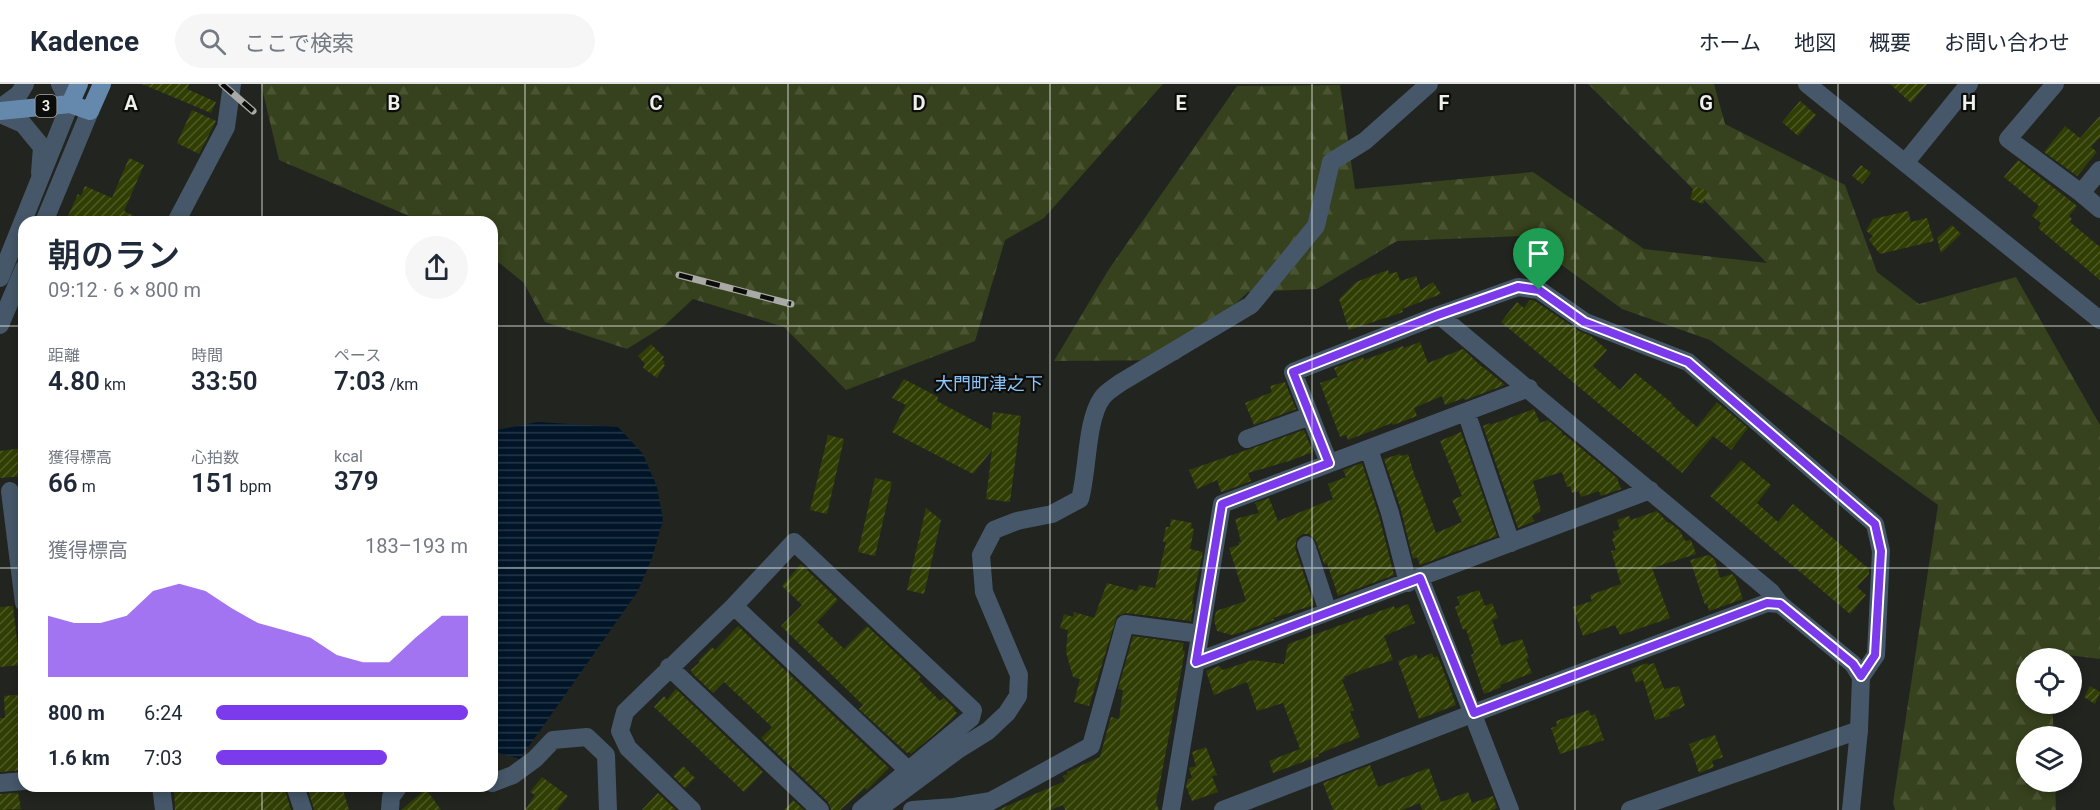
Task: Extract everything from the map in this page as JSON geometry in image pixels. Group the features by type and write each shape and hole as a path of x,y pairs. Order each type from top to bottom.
{"main road":[{"name":"3","path":"70,104 79,84"},
{"path":"90,111 102,84"},
{"name":"3","path":"0,111 70,104 90,111"}],"street":[{"path":"25,84 19,94 0,111 23,124 42,147 39,181"},
{"path":"25,216 70,104 60,84"},
{"path":"179,216 226,128 232,84"},
{"path":"877,810 988,731 1007,713 1018,696 1019,675 984,592 981,555 994,530 1017,521 1052,514 1080,499 1085,480 1091,427 1102,398 1120,382 1251,305 1316,226 1331,162 1365,141 1429,84"},
{"path":"1807,84 2100,320"},
{"path":"1905,163 1970,84"},
{"path":"2055,84 2008,139 2100,209"},
{"path":"46,216 90,111"},
{"path":"2081,193 2100,171"},
{"path":"0,279 18,234"},
{"path":"0,325 18,282"},
{"path":"1329,463 1293,372 1438,315 1518,287 1539,290 1584,322 1688,362 1875,524 1881,551 1875,655 1861,676 1859,730 1851,810"},
{"path":"1438,315 1529,388 1771,592 1780,604 1853,664 1861,676"},
{"path":"1171,810 1222,504 1529,388"},
{"path":"1466,412 1511,543"},
{"path":"1247,439 1310,416"},
{"path":"1369,448 1414,580 1474,713 1510,810"},
{"path":"11,490 18,551"},
{"path":"1196,662 1650,490"},
{"path":"692,810 628,748 620,731 625,712 734,606 794,542 973,710 971,718 861,810"},
{"path":"1306,545 1328,612"},
{"path":"1223,810 1767,603 1780,604"},
{"path":"734,606 909,771"},
{"path":"912,810 991,801 1091,746 1125,624 1200,634"},
{"path":"669,667 820,810"},
{"path":"1630,810 1859,730"},
{"path":"498,781 513,775 535,759 553,740 587,737 606,755 608,810"},
{"path":"0,783 18,782"},
{"path":"162,792 164,810"},
{"path":"297,792 303,810"},
{"path":"390,810 391,797 395,792"}],"green space":[{"path":"261,84 1163,84 1044,218 1005,240 975,341 846,390 784,327 693,299 664,326 627,349 545,322 524,283 498,262 498,216 409,216 279,160"},
{"path":"1588,84 1714,84 1725,124 1845,185 1877,272 1919,304 2016,277 2100,425 2100,659 2082,657 2082,648 2016,648 2016,714 2053,714 2053,726 2016,726 2016,792 2055,792 2056,810 1895,810 1893,803 1938,505 1710,340 1622,309 1522,236 1397,241 1317,289 1248,292 1178,360 1054,361 1109,269 1237,86 1340,85 1355,189 1533,172 1644,249 1767,263"}],"water":[{"path":"538,422 618,427 643,454 657,487 663,520 652,558 638,591 520,759 498,753 498,430"}],"building":[{"path":"142,84 189,84 187,89 216,102 211,113"},
{"path":"1890,84 1927,84 1911,103"},
{"path":"1800,101 1816,115 1798,136 1782,122"},
{"path":"192,110 216,121 199,154 177,143"},
{"path":"2100,116 2100,137 2091,147 2097,152 2077,176 2044,152 2065,126 2080,138"},
{"path":"129,158 144,165 124,211 134,216 68,216 78,194 81,196 85,186 112,198"},
{"path":"2018,160 2077,206 2069,216 2072,219 2070,222 2100,247 2100,280 2038,228 2041,223 2032,216 2039,206 2004,177"},
{"path":"1861,165 1871,173 1862,184 1852,176"},
{"path":"1694,186 1708,191 1703,204 1690,199"},
{"path":"1908,211 1911,222 1927,218 1934,241 1880,254 1869,240 1873,236 1866,231 1873,219"},
{"path":"1952,225 1961,234 1941,253 1937,238"},
{"path":"1388,270 1389,274 1397,272 1400,281 1416,276 1421,290 1433,282 1441,294 1402,309 1403,312 1349,330 1339,299 1356,282"},
{"path":"1530,300 1591,336 1607,350 1593,366 1620,390 1635,373 1697,427 1717,402 1748,428 1731,450 1713,436 1682,473 1501,322 1517,302 1524,308"},
{"path":"1420,342 1428,363 1463,349 1505,385 1445,405 1442,396 1414,408 1417,416 1348,440 1346,435 1340,437 1320,383 1338,377 1334,368 1363,357 1364,360"},
{"path":"651,344 664,357 662,360 665,362 657,378 643,368 645,364 638,356"},
{"path":"904,379 938,397 937,401 991,430 993,412 1021,416 1010,502 986,499 992,450 973,474 892,432 906,405 892,398"},
{"path":"1285,382 1296,409 1254,425 1245,403 1272,392 1270,386"},
{"path":"1534,409 1540,423 1548,420 1562,432 1563,436 1565,435 1617,478 1621,489 1601,496 1599,491 1581,497 1579,491 1572,493 1570,486 1567,487 1562,472 1533,481 1541,511 1532,516 1534,521 1518,528 1483,426"},
{"path":"1304,430 1313,452 1248,473 1251,481 1228,490 1221,492 1217,480 1197,489 1189,470"},
{"path":"1461,432 1497,536 1420,565 1417,557 1413,559 1401,510 1384,459 1408,454 1436,533 1462,522 1452,500 1462,496 1440,441"},
{"path":"828,435 844,439 827,514 810,510"},
{"path":"18,449 18,476 0,478 0,451"},
{"path":"1741,460 1771,485 1757,503 1778,522 1793,504 1869,569 1869,574 1857,587 1866,595 1850,614 1710,496"},
{"path":"1362,463 1394,575 1338,596 1327,563 1324,564 1316,541 1309,534 1303,534 1297,538 1295,548 1314,605 1273,618 1274,620 1232,635 1217,631 1214,620 1216,611 1246,601 1229,548 1241,542 1235,519 1259,513 1255,503 1269,498 1278,521 1333,499 1328,484 1346,477 1343,470"},
{"path":"875,478 892,482 875,556 858,552"},
{"path":"926,508 941,520 924,594 907,590"},
{"path":"1657,511 1668,523 1680,531 1685,541 1691,540 1696,554 1652,568 1670,618 1620,635 1615,625 1583,636 1573,607 1592,601 1590,595 1621,584 1611,551 1616,550 1612,539 1615,537 1613,532 1620,529 1617,520 1629,516 1631,520"},
{"path":"1171,519 1192,523 1191,528 1194,529 1190,549 1203,552 1193,597 1191,621 1126,613 1117,616 1089,706 1074,702 1080,679 1073,677 1066,652 1068,630 1060,628 1064,614 1073,617 1074,612 1094,618 1107,583 1137,591 1139,585 1155,588 1166,542 1163,542 1166,527 1170,527"},
{"path":"1709,555 1715,560 1720,578 1732,574 1735,577 1743,599 1709,611 1690,560"},
{"path":"801,564 838,600 817,622 844,649 867,626 921,677 918,679 940,701 944,698 955,709 957,713 951,720 911,754 907,753 859,709 863,705 781,626 802,605 782,586"},
{"path":"1479,590 1485,606 1492,603 1498,618 1492,620 1501,646 1522,639 1529,658 1526,659 1532,673 1500,685 1501,687 1484,694 1471,655 1474,653 1466,629 1463,630 1455,607 1460,605 1457,597"},
{"path":"1408,604 1415,623 1384,636 1393,660 1356,672 1342,680 1354,710 1350,712 1360,737 1318,754 1319,756 1273,773 1269,761 1300,749 1283,703 1257,711 1247,682 1214,695 1206,671 1219,666 1223,670 1253,660 1284,664 1288,644 1394,606 1395,609"},
{"path":"13,606 18,665 0,667 0,607"},
{"path":"738,626 889,768 867,790 865,788 840,810 831,810 828,802 761,738 772,727 724,682 713,693 692,673 691,670 700,662 698,661 712,647 715,650"},
{"path":"1133,636 1184,643 1182,650 1185,651 1157,794 1156,803 1159,810 1065,810 1063,805 1050,810 998,810 1065,781 1063,776 1068,774 1067,772 1100,757 1111,717 1119,719 1123,690 1118,689"},
{"path":"1432,653 1434,658 1437,656 1441,664 1456,705 1419,719 1398,661 1416,654 1418,659"},
{"path":"1647,663 1648,665 1654,663 1664,689 1679,686 1685,706 1669,713 1670,716 1655,720 1643,680 1636,683 1631,669"},
{"path":"2090,686 2100,692 2095,704 2084,697"},
{"path":"676,689 763,772 744,792 654,707 664,696 667,700"},
{"path":"18,695 18,770 0,772 0,718 5,718 4,696"},
{"path":"1589,710 1591,716 1595,714 1604,740 1560,754 1551,728 1557,726 1556,721"},
{"path":"1715,735 1723,757 1712,761 1714,767 1699,773 1689,744"},
{"path":"1206,747 1217,775 1212,776 1218,792 1192,801 1186,786 1188,779 1192,778 1189,768 1196,766 1192,752"},
{"path":"1370,765 1378,787 1429,768 1441,802 1468,792 1472,803 1493,796 1497,808 1492,810 1422,810 1420,803 1402,810 1333,810 1323,783"},
{"path":"683,766 695,778 685,788 673,776"},
{"path":"542,777 568,796 557,810 525,810 535,795 530,792"},
{"path":"174,792 286,792 291,810 175,810"},
{"path":"309,792 344,792 349,810 314,810"},
{"path":"422,792 428,792 441,810 401,810"},
{"path":"18,793 21,809 0,810 0,794"},
{"path":"658,793 676,810 642,810"},
{"path":"793,800 804,810 784,810"}],"railway":[{"path":"222,84 253,111"},
{"path":"679,275 791,304"}],"district":[{"name":"大門町津之下","path":"989,383"}],"route":[{"path":"1518,287 1539,290 1584,322 1688,362 1875,524 1881,551 1875,655 1861,676 1853,664 1780,604 1767,603 1474,713 1420,578 1196,662 1222,504 1329,463 1293,372 1438,315 1518,287"}]}
